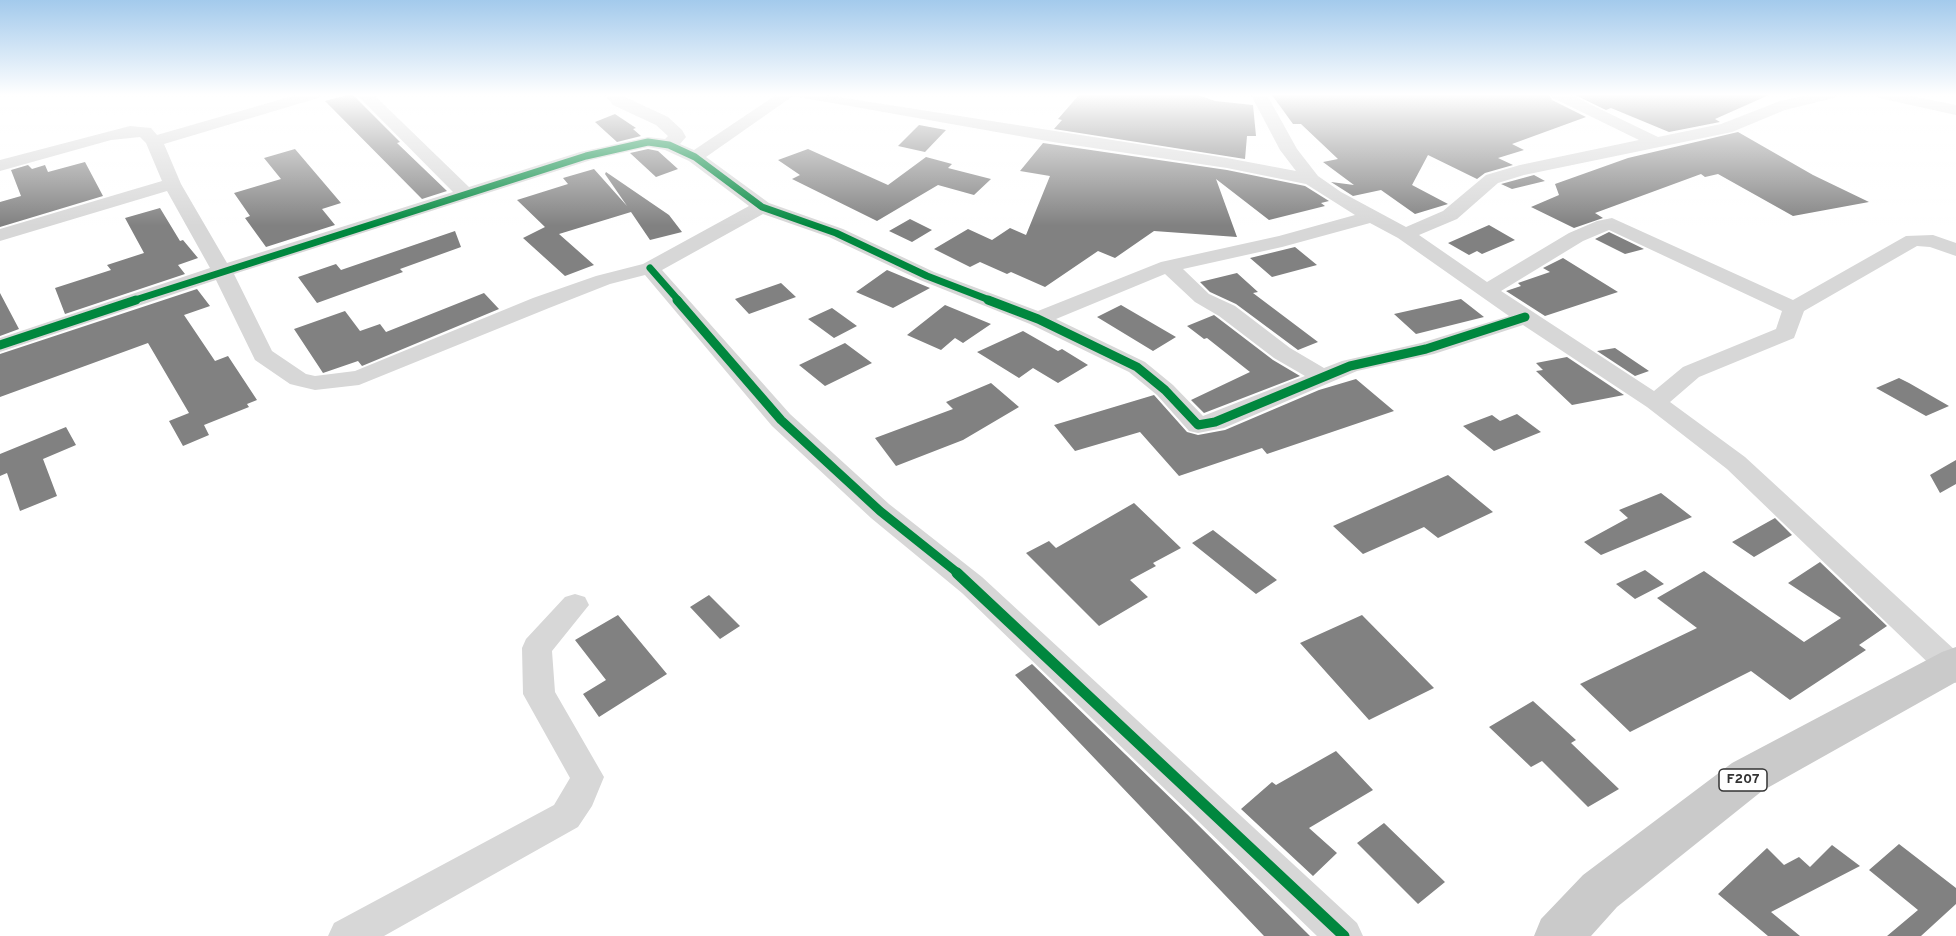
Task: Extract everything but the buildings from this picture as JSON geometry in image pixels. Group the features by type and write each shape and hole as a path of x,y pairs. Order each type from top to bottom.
{"main road":[{"name":"F207","path":"1558,936 1600,891 1747,777 1954,666"}],"street":[{"path":"0,166 99,139"},
{"path":"152,139 172,184 222,270 263,355 298,379 315,383 359,378 562,295 603,280 650,268 762,207"},
{"path":"154,141 162,139"},
{"path":"410,139 467,195"},
{"path":"669,145 675,139"},
{"path":"695,157 721,139"},
{"path":"1065,139 1227,162 1312,180"},
{"path":"1283,139 1312,180 1334,196 1405,234 1486,291 1655,402 1736,463 1954,666"},
{"path":"1649,139 1656,142"},
{"path":"1405,234 1450,215 1492,179 1573,157 1673,139"},
{"path":"0,345 222,270 586,156 648,142 669,145 695,157 762,207 836,233 927,276 1038,319 1137,367 1165,390 1198,425 1215,422 1350,366 1426,349 1525,317"},
{"path":"0,235 172,184"},
{"path":"1038,319 1168,266 1282,241 1373,216"},
{"path":"1486,291 1576,237 1612,224 1794,308"},
{"path":"1655,402 1691,372 1786,333 1794,308 1913,240 1932,241 1956,250"},
{"path":"1168,266 1202,297 1227,311 1282,353 1324,378"},
{"path":"650,268 781,420 880,511 972,585 1344,936"},
{"path":"347,936 566,816 580,795 587,777 539,694 537,648 575,605"}],"cycle path":[{"path":"0,345 222,271 586,156 648,142 669,145 695,157 762,207 836,233 927,276 1038,319 1137,367 1165,390 1198,425 1215,422 1350,366 1426,349 1525,317"},
{"path":"650,268 781,420 880,511 972,585 1344,936"}]}
